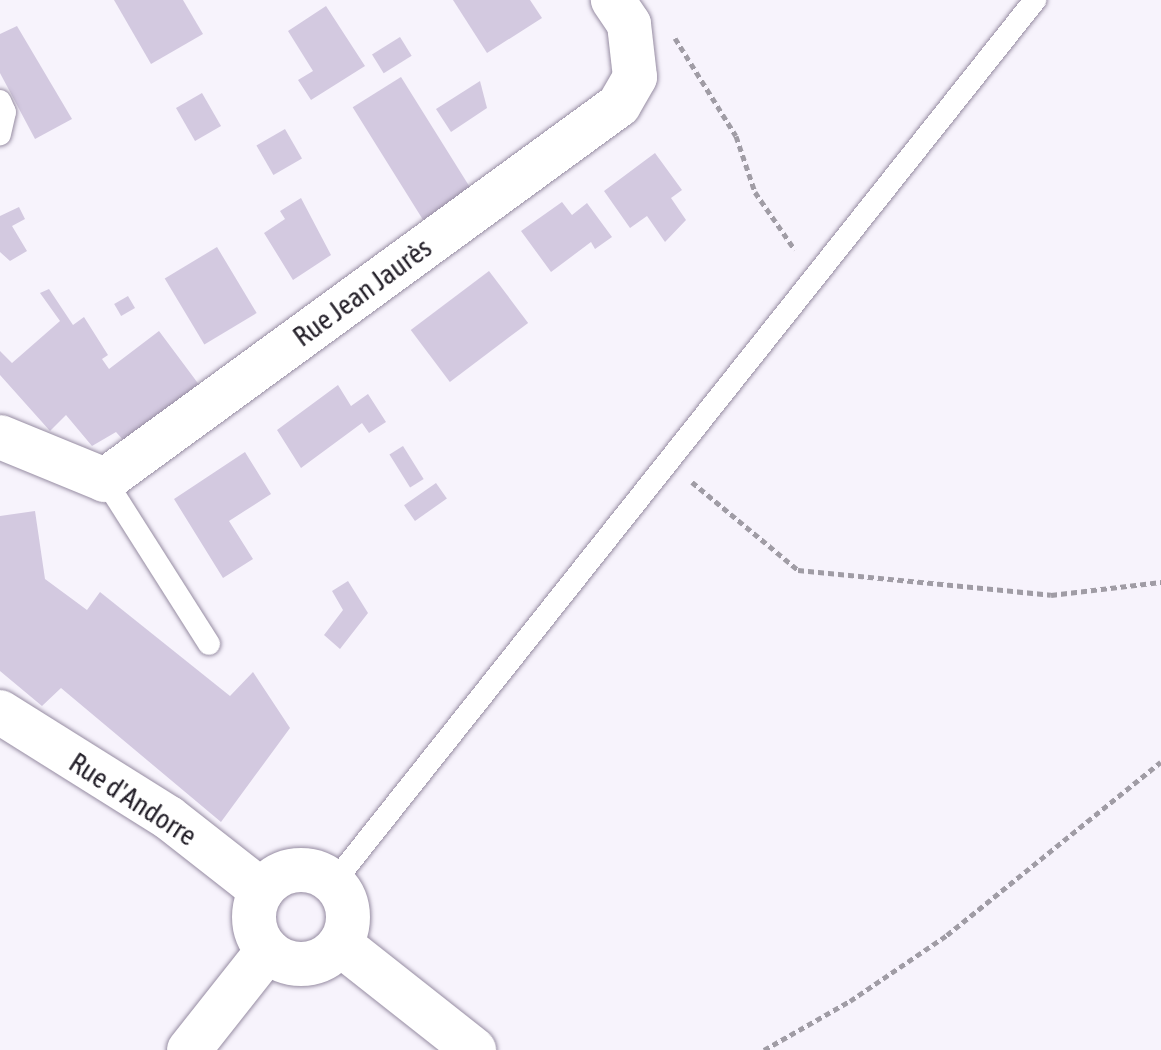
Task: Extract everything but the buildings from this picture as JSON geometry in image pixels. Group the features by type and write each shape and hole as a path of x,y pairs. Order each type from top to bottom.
{"street":[{"name":"Rue Jean Jaurès","path":"105,480 619,105 635,77 621,12"},
{"path":"0,437 105,480"},
{"name":"Rue d'Andorre","path":"0,712 169,818 262,891"},
{"path":"296,870 334,882 347,906 340,944 331,955 305,965 279,959 268,950 254,915 262,891 272,880 296,870"},
{"path":"340,944 474,1050"},
{"path":"189,1050 268,950"}],"lane":[{"path":"334,882 1035,0"},
{"path":"0,101 5,112 0,134"},
{"path":"105,480 209,644"}],"path":[{"path":"621,12 672,34 708,83 736,136 755,192 813,276"},
{"path":"666,461 798,570 1051,595 1161,582"},
{"path":"764,1050 850,1001 947,935 1161,762"}]}
